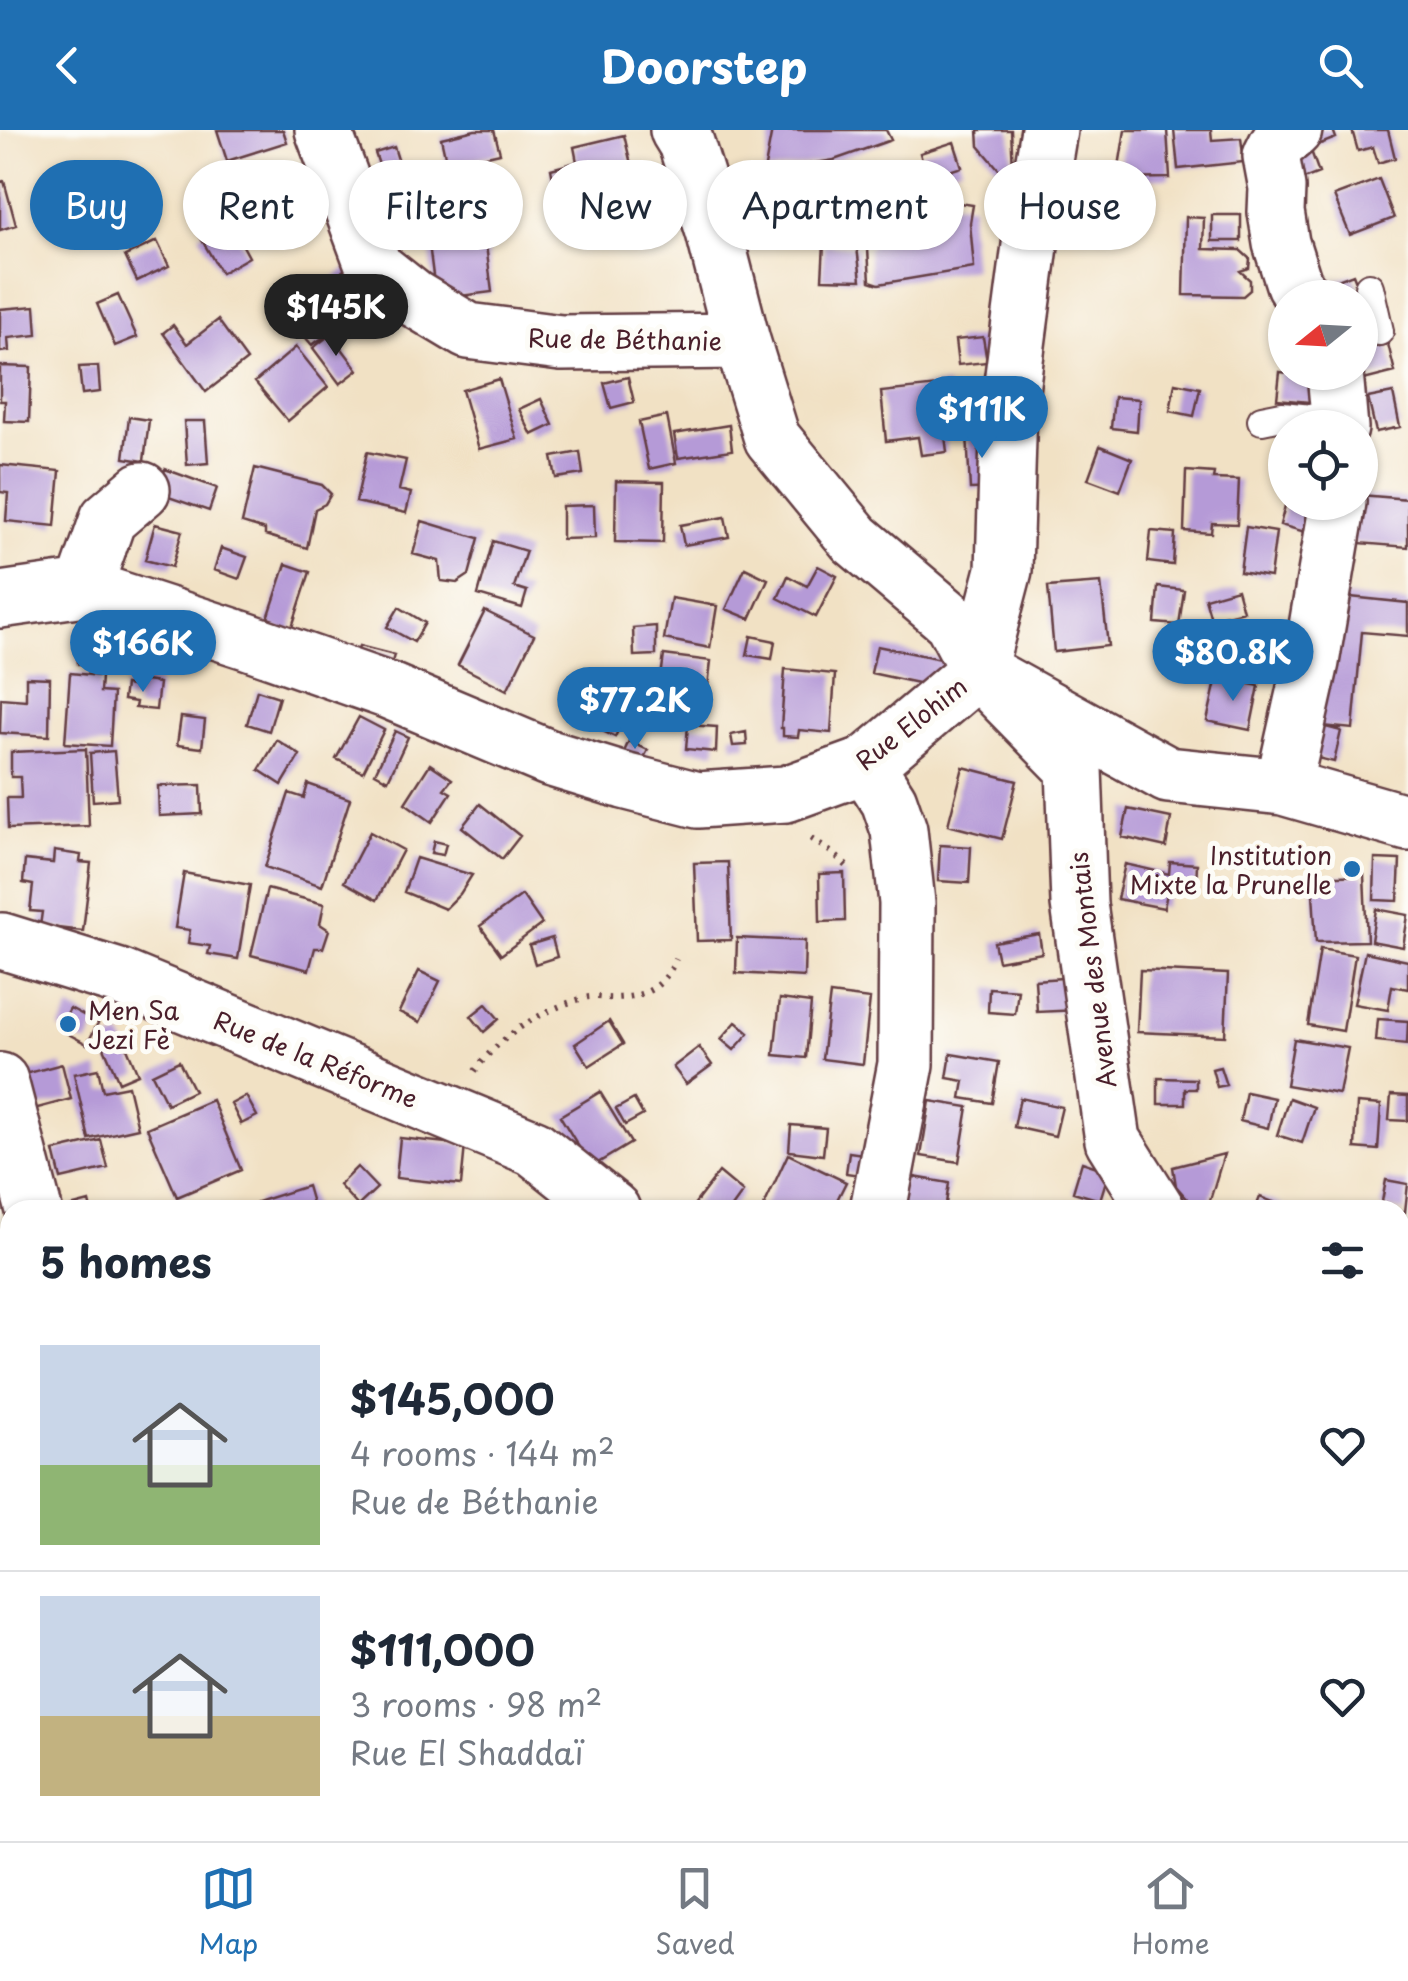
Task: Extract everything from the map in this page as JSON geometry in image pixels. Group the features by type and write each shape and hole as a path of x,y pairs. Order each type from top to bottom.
{"street":[{"name":"Rue de Béthanie","path":"323,130 374,268 413,298 468,331 561,343 742,340"},
{"name":"Avenue des Montais","path":"678,130 714,232 772,438 856,539 952,621 978,670 1074,768 1079,904 1113,1140 1151,1200"},
{"path":"978,670 1004,570 1009,406 1049,130"},
{"path":"1293,280 1281,243 1271,156 1276,144 1294,130"},
{"path":"84,588 108,519 142,490"},
{"path":"1283,786 1311,662 1335,520"},
{"name":"Rue Elohim","path":"0,600 84,588 387,690 549,758 698,800 786,794 866,765 978,670 1168,775 1283,786 1405,838"},
{"path":"866,765 889,800 899,830 907,903 906,1064 880,1200"},
{"name":"Rue de la Réforme","path":"1,945 119,978 534,1148 599,1200"},
{"path":"0,1081 31,1200"}],"lane":[{"path":"1262,420 1339,407"}],"path":[{"path":"786,794 806,835 851,870 858,894 867,905 878,912 907,903"},
{"path":"453,1115 476,1069 520,1029 547,1011 589,996 616,998 653,990 668,976 676,959"}],"building":[{"path":"217,130 283,130 287,142 227,160"},
{"path":"494,130 500,153 446,160 441,138"},
{"path":"772,130 886,130 891,140 834,160 766,160"},
{"path":"978,130 1011,130 1013,160 991,160 979,146"},
{"path":"1125,130 1167,130 1170,178 1156,178 1156,160 1120,160"},
{"path":"1174,130 1211,130 1212,140 1241,138 1244,162 1178,169"},
{"path":"1312,130 1333,130 1336,138 1318,145"},
{"path":"1352,130 1388,130 1395,158 1378,163 1373,147 1358,151"},
{"path":"624,135 630,160 577,160 574,147"},
{"path":"954,142 960,160 922,160 920,153"},
{"path":"394,147 398,160 377,160 375,153"},
{"path":"1310,148 1319,173 1291,184 1281,159"},
{"path":"1379,179 1394,218 1350,235 1334,196"},
{"path":"4,181 16,225 0,230 0,182"},
{"path":"690,187 696,219 687,221"},
{"path":"964,204 973,205 970,223 974,268 879,284 870,281 868,250 964,250"},
{"path":"1212,215 1241,215 1241,241 1212,241"},
{"path":"1186,217 1204,218 1203,249 1240,250 1250,259 1249,268 1240,271 1250,280 1250,290 1243,296 1184,295"},
{"path":"138,250 161,250 169,266 137,281 125,256"},
{"path":"208,250 245,250 249,257 221,273"},
{"path":"430,250 487,250 492,292 436,299"},
{"path":"824,250 857,250 861,280 822,279"},
{"path":"349,266 359,280 342,294 331,280"},
{"path":"118,295 137,337 115,346 97,304"},
{"path":"35,306 37,335 8,338 9,351 0,352 0,309"},
{"path":"218,320 247,360 206,392 163,333 173,325 187,344"},
{"path":"314,320 325,336 312,345 300,331"},
{"path":"331,334 358,370 340,384 313,348"},
{"path":"983,337 987,362 958,365 955,340"},
{"path":"1388,344 1395,372 1378,376 1378,346"},
{"path":"296,347 328,387 288,421 255,382"},
{"path":"0,366 31,367 29,422 4,421"},
{"path":"98,366 100,392 82,394 79,367"},
{"path":"628,377 634,402 611,408 604,383"},
{"path":"499,379 517,439 479,449 462,390"},
{"path":"1175,383 1200,388 1194,416 1170,411"},
{"path":"947,385 953,434 945,435 947,452 921,455 918,437 886,441 881,392"},
{"path":"1278,390 1322,390 1320,403 1277,399"},
{"path":"1393,393 1400,427 1378,432 1378,410 1371,410 1368,398"},
{"path":"1114,397 1139,399 1137,431 1111,428"},
{"path":"541,399 553,425 532,435 519,409"},
{"path":"667,416 676,463 649,469 639,422"},
{"path":"129,417 149,420 144,461 124,458"},
{"path":"184,421 205,421 208,463 187,465"},
{"path":"729,425 732,450 678,458 674,434"},
{"path":"994,433 997,488 970,489 967,434"},
{"path":"1100,446 1132,459 1120,491 1088,479"},
{"path":"367,452 406,460 399,490 411,493 406,513 356,502"},
{"path":"580,452 583,474 556,478 552,457"},
{"path":"0,465 60,471 55,526 6,521 8,493 0,492"},
{"path":"255,468 322,485 331,494 325,504 315,509 307,548 242,523"},
{"path":"165,469 217,488 209,511 157,493"},
{"path":"1186,471 1214,473 1213,479 1239,480 1237,524 1212,523 1211,533 1184,531"},
{"path":"616,481 664,482 663,543 615,542"},
{"path":"1378,496 1408,499 1408,547 1346,542 1353,520 1378,520"},
{"path":"594,505 595,538 562,539 562,506"},
{"path":"725,517 729,537 684,545 680,525"},
{"path":"1281,520 1307,520 1305,532 1280,525"},
{"path":"422,521 479,538 469,575 457,583 441,581 439,561 413,554"},
{"path":"155,524 182,531 172,567 145,560"},
{"path":"1246,527 1276,532 1270,577 1240,572"},
{"path":"1151,531 1175,533 1173,565 1148,562"},
{"path":"493,541 526,551 514,587 527,591 522,608 478,595"},
{"path":"221,548 247,557 239,579 214,570"},
{"path":"286,564 310,572 290,633 266,624"},
{"path":"818,566 837,576 816,617 778,598 788,576 807,586"},
{"path":"745,568 768,579 750,619 726,609"},
{"path":"1101,583 1108,646 1054,652 1048,587"},
{"path":"1158,587 1184,590 1179,625 1155,623"},
{"path":"1237,589 1243,611 1211,619 1205,598"},
{"path":"1331,595 1408,603 1408,636 1362,632 1353,729 1322,726 1341,731 1334,762 1305,755"},
{"path":"671,598 717,606 710,648 664,639"},
{"path":"399,607 425,623 414,642 387,627"},
{"path":"485,611 534,635 507,690 458,665"},
{"path":"106,613 153,619 147,664 121,660 123,641 102,638"},
{"path":"656,626 656,655 634,656 633,628"},
{"path":"96,628 98,663 78,664 76,629"},
{"path":"751,636 775,641 772,659 747,655"},
{"path":"359,646 394,655 389,673 355,664"},
{"path":"877,646 946,660 941,688 871,673"},
{"path":"664,655 711,661 705,713 657,707"},
{"path":"785,669 835,674 831,733 799,730 798,737 783,736"},
{"path":"70,673 101,676 100,692 113,693 110,746 65,743"},
{"path":"609,673 638,687 615,737 586,723"},
{"path":"26,677 50,678 49,736 0,733 1,698 26,700"},
{"path":"1217,677 1259,686 1250,730 1207,721"},
{"path":"138,680 159,683 156,710 135,708 136,702 123,700 125,685 137,687"},
{"path":"257,690 279,697 269,731 247,724"},
{"path":"181,717 205,720 202,748 177,745"},
{"path":"359,717 384,730 363,772 336,759"},
{"path":"688,725 717,727 716,752 686,749"},
{"path":"395,731 408,737 388,780 375,773"},
{"path":"746,732 747,745 733,746 731,735"},
{"path":"277,740 300,755 282,785 259,770"},
{"path":"629,741 648,750 641,763 623,754"},
{"path":"86,749 89,826 8,829 7,798 21,798 20,777 11,777 11,752"},
{"path":"114,751 118,799 93,801 90,753"},
{"path":"430,764 452,779 444,789 451,793 432,822 405,803"},
{"path":"963,767 1017,781 1002,839 948,825"},
{"path":"308,784 350,799 322,886 265,867 289,793 304,798"},
{"path":"201,785 202,814 159,816 158,786"},
{"path":"480,804 520,836 502,859 462,827"},
{"path":"1128,809 1171,818 1166,847 1122,837"},
{"path":"370,832 403,850 377,900 344,882"},
{"path":"434,841 446,844 443,855 431,853"},
{"path":"940,845 971,847 969,883 938,881"},
{"path":"54,851 81,855 80,862 91,863 83,931 40,926 42,912 30,911 33,885 23,883 25,860 53,863"},
{"path":"416,858 472,875 445,909 404,892"},
{"path":"1375,859 1400,860 1398,901 1374,900"},
{"path":"728,862 731,940 697,941 694,863"},
{"path":"1170,862 1197,864 1196,885 1169,883 1164,908 1117,899 1125,864 1169,874"},
{"path":"184,873 250,885 238,959 208,954 210,946 188,943 190,930 175,928"},
{"path":"844,873 845,921 820,922 819,874"},
{"path":"1364,875 1367,941 1316,942 1312,877"},
{"path":"267,889 324,904 320,924 329,930 323,948 315,948 309,970 251,955"},
{"path":"522,895 542,924 501,955 480,926"},
{"path":"1376,909 1408,915 1403,947 1371,941"},
{"path":"1039,934 1042,953 998,961 994,942"},
{"path":"552,938 557,957 535,964 529,945"},
{"path":"737,938 805,941 804,977 736,973"},
{"path":"1320,949 1355,955 1343,1031 1308,1025"},
{"path":"1365,952 1408,961 1408,989 1392,986 1388,1010 1354,1004"},
{"path":"1140,970 1228,974 1225,1036 1137,1032"},
{"path":"419,971 440,981 420,1022 399,1012"},
{"path":"1076,977 1078,1010 1037,1012 1035,980"},
{"path":"989,988 1018,990 1015,1014 988,1012"},
{"path":"830,994 870,999 863,1064 822,1059"},
{"path":"780,999 811,1003 806,1058 774,1055"},
{"path":"486,1004 499,1019 484,1032 471,1016"},
{"path":"70,1008 98,1023 87,1044 59,1029"},
{"path":"1378,1019 1408,1021 1407,1044 1376,1041"},
{"path":"609,1021 623,1044 589,1066 575,1044"},
{"path":"736,1022 749,1033 734,1050 721,1039"},
{"path":"122,1036 138,1074 119,1082 102,1043"},
{"path":"1294,1039 1348,1048 1339,1094 1286,1085"},
{"path":"699,1047 712,1065 686,1084 673,1067"},
{"path":"951,1054 999,1062 992,1103 961,1098 964,1081 947,1078"},
{"path":"179,1061 194,1091 167,1104 152,1074"},
{"path":"62,1064 71,1099 34,1109 25,1074"},
{"path":"1220,1067 1226,1085 1217,1087 1212,1069"},
{"path":"98,1069 103,1091 128,1086 138,1128 89,1139 74,1074"},
{"path":"1158,1078 1196,1079 1196,1089 1185,1089 1185,1104 1158,1104"},
{"path":"600,1092 631,1143 591,1167 560,1116"},
{"path":"1246,1092 1274,1098 1268,1128 1240,1121"},
{"path":"1391,1095 1408,1096 1408,1121 1389,1120"},
{"path":"246,1096 257,1116 241,1124 231,1104"},
{"path":"1020,1098 1062,1107 1055,1136 1014,1127"},
{"path":"1289,1098 1314,1107 1302,1143 1277,1135"},
{"path":"634,1099 643,1115 625,1125 616,1109"},
{"path":"212,1100 241,1170 177,1197 147,1128"},
{"path":"930,1101 968,1107 959,1162 921,1156"},
{"path":"1357,1103 1381,1105 1378,1150 1355,1148"},
{"path":"791,1125 826,1128 823,1155 789,1151"},
{"path":"400,1138 465,1145 461,1185 396,1178"},
{"path":"101,1140 108,1168 61,1179 54,1151"},
{"path":"849,1152 870,1155 867,1176 846,1173"},
{"path":"788,1154 846,1182 837,1200 767,1200"},
{"path":"1224,1154 1210,1200 1188,1200 1176,1186 1173,1167"},
{"path":"1082,1162 1109,1171 1100,1200 1073,1192"},
{"path":"357,1167 377,1188 364,1200 353,1200 339,1185"},
{"path":"719,1172 743,1192 737,1200 698,1200"},
{"path":"903,1175 949,1183 946,1200 899,1200"},
{"path":"1386,1180 1408,1184 1406,1200 1382,1200"},
{"path":"307,1186 311,1200 263,1200"}],"place":[{"name":"Institution Mixte la Prunelle","path":"1352,869"},
{"name":"Men Sa Jezi Fè","path":"68,1024"}]}
